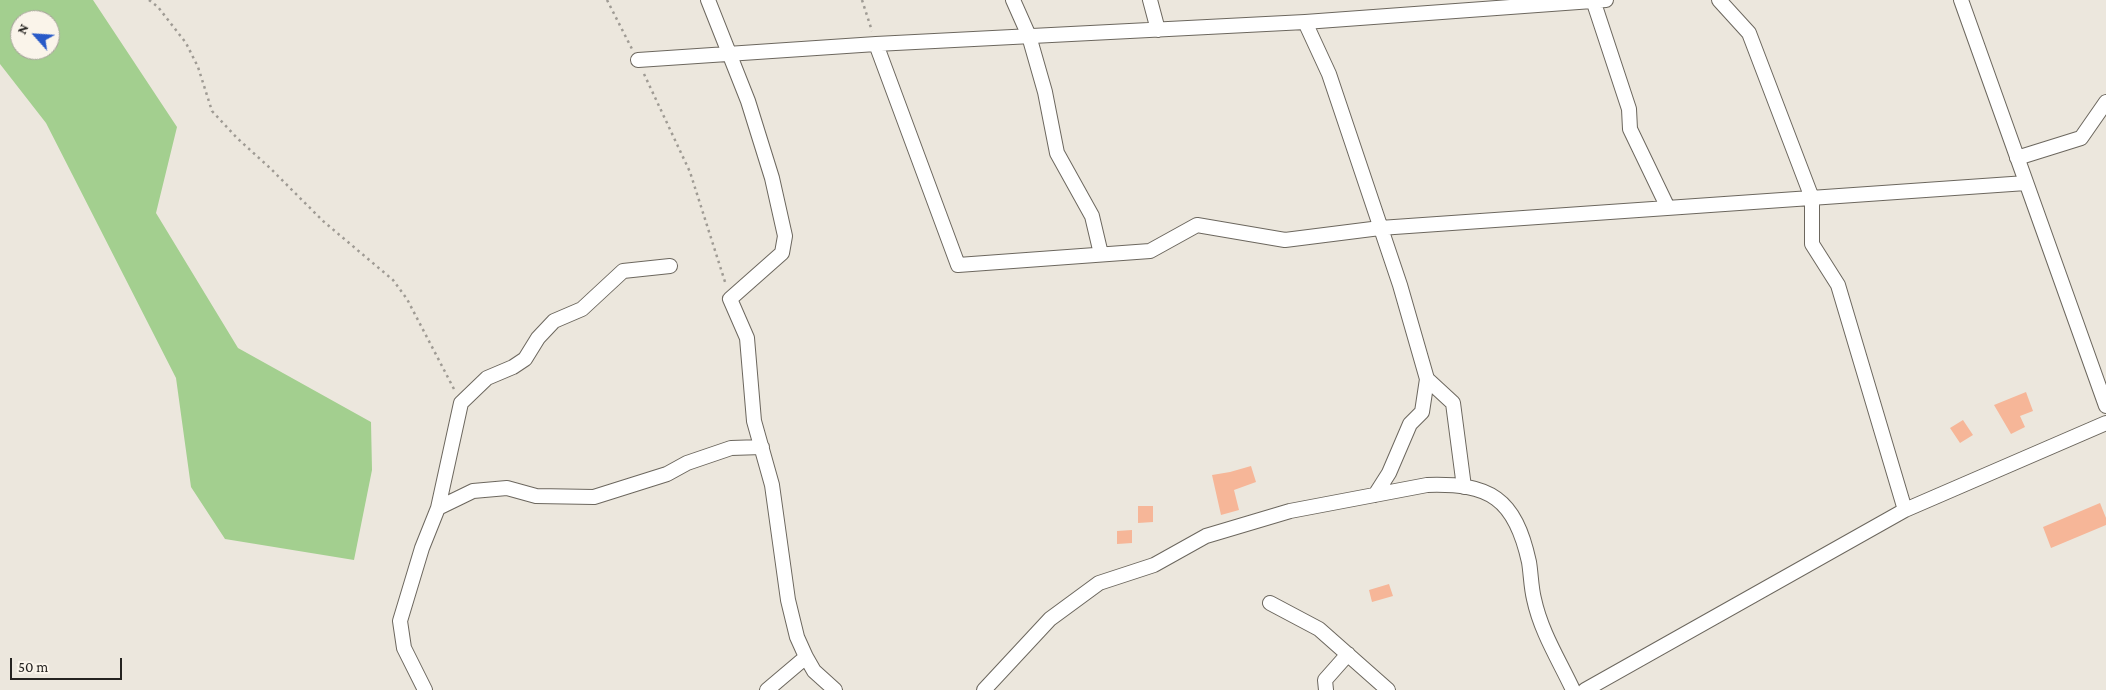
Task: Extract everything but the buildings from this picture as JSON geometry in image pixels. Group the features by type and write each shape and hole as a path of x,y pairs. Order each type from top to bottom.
{"street":[{"path":"708,0 728,55 748,101 772,178 785,236 782,253 730,299 747,338 754,421 775,503 788,600 797,636 814,670 835,690"},
{"path":"1013,0 1029,36 1045,92 1056,153 1092,216 1101,254"},
{"path":"1150,0 1158,30"},
{"path":"638,60 876,44 1305,22 1598,0 1629,109 1630,129 1668,208"},
{"path":"1720,0 1749,33 1812,198 1812,244 1838,285 1905,510"},
{"path":"1961,0 2106,406"},
{"path":"1305,22 1329,74 1400,285 1427,379 1422,412 1410,424 1389,474 1375,495"},
{"path":"876,44 958,265 1150,251 1197,225 1285,240 1380,228 2026,183"},
{"path":"2017,158 2081,138 2106,102"},
{"path":"426,690 404,648 400,621 422,548 438,508 462,403 487,378 513,367 525,359 538,338 554,321 582,309 623,271 670,266"},
{"path":"1427,379 1453,403 1464,487"},
{"path":"1585,690 1905,510 2106,424"},
{"path":"438,508 473,491 507,488 536,496 594,497 667,474 686,463 731,448 762,447"},
{"path":"984,690 1050,619 1099,583 1154,565 1206,536 1290,511 1427,485 1446,484 1487,492 1500,499 1508,508 1519,531 1528,561 1533,599 1542,628 1573,690"},
{"path":"1270,604 1319,629 1388,690"},
{"path":"1326,690 1325,680 1348,654"},
{"path":"767,690 806,657"}],"path":[{"path":"149,0 158,7 186,43 198,67 212,111 237,138 323,221 393,280 407,299 435,356 462,403"},
{"path":"607,0 638,60 690,172 730,299"},
{"path":"862,0 876,44"}],"green space":[{"path":"0,0 93,0 177,127 156,213 238,348 371,422 372,470 354,560 225,539 191,487 176,378 46,123 0,64"}]}
